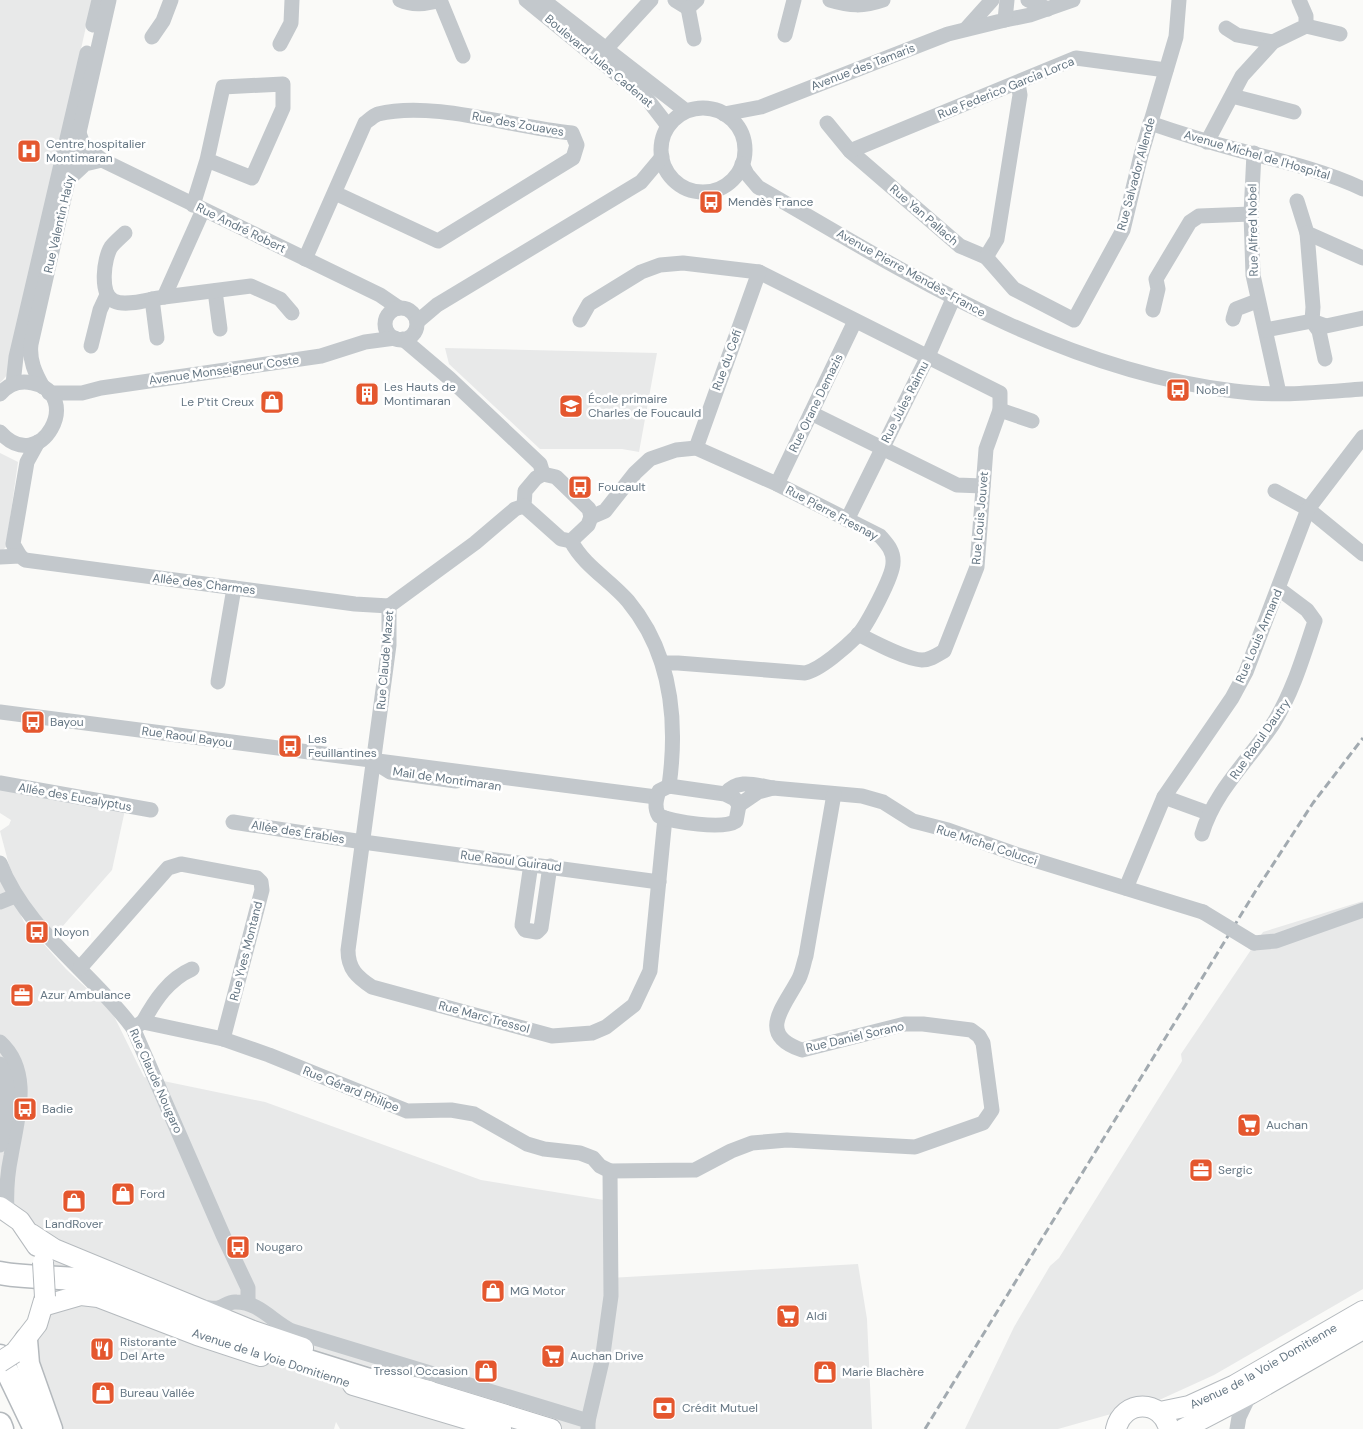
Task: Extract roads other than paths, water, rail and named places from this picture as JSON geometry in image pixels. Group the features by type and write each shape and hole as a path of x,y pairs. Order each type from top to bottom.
{"highway":[{"path":"0,1273 22,1277 77,1278 95,1282 274,1350 366,1379 428,1392"},
{"path":"10,1353 35,1429"},
{"path":"10,1353 28,1364 50,1429"},
{"path":"0,1387 19,1429"},
{"path":"0,1424 2,1429"}],"main road":[{"path":"4,1209 31,1234 43,1262 44,1301 37,1324 10,1353"},
{"name":"Avenue de la Voie Domitienne","path":"31,1234 54,1249 252,1331 428,1392 551,1429"},
{"name":"Avenue de la Voie Domitienne","path":"44,1301 81,1295 98,1297 198,1335 501,1429"},
{"name":"Avenue de la Voie Domitienne","path":"1164,1420 1189,1406 1235,1385 1363,1311"},
{"name":"Avenue de la Voie Domitienne","path":"1183,1429 1250,1394 1363,1329"},
{"path":"1115,1426 1124,1413 1140,1406 1150,1406 1164,1420"}],"street":[{"name":"Rue Valentin Haüy","path":"13,384 16,357 98,0"},
{"name":"Rue Valentin Haüy","path":"56,410 35,374 30,354 31,344 109,0"},
{"path":"152,37 163,21 171,0"},
{"path":"280,44 290,23 292,0"},
{"path":"400,0 409,4 440,0 463,56"},
{"name":"Boulevard Jules Cadenat","path":"526,0 648,100 668,126"},
{"name":"Boulevard Jules Cadenat","path":"543,0 686,111"},
{"path":"606,49 651,0"},
{"path":"675,0 693,4 694,39"},
{"path":"785,35 794,0"},
{"path":"830,0 850,6 866,6 883,0"},
{"name":"Avenue des Tamaris","path":"966,29 992,0"},
{"path":"1007,0 1005,20 1048,9 1072,0"},
{"path":"1028,0 1048,9"},
{"name":"Rue Salvador Allende","path":"986,257 1014,289 1074,320 1123,230 1150,123 1176,37 1179,0"},
{"path":"1299,0 1306,16 1306,26"},
{"name":"Avenue des Tamaris","path":"724,114 761,107 966,29 1005,20"},
{"path":"1207,142 1242,76 1273,42 1306,26 1340,34"},
{"path":"1226,28 1237,35 1273,42"},
{"name":"Rue Federico Garcia Lorca","path":"850,151 1076,58 1166,70"},
{"path":"986,257 997,239 1020,95 1018,83"},
{"path":"157,338 158,298 198,207 207,160 224,87 283,84 283,108 252,178 207,160"},
{"path":"1232,96 1294,112"},
{"name":"Avenue des Tamaris","path":"739,129 761,107"},
{"path":"699,108 712,109 724,114 739,129 744,142 742,164 730,182 721,188 699,192 689,189 671,177 662,158 661,146 668,126 686,111 699,108"},
{"name":"Rue des Zouaves","path":"306,259 365,123 376,114 416,111 469,115 540,130 572,134 577,145 573,158 438,241 335,193"},
{"name":"Rue Yan Pallach","path":"827,123 850,151 960,246 986,257"},
{"name":"Avenue Michel de l'Hospital","path":"1150,123 1207,142 1254,153 1342,179 1363,190"},
{"name":"Rue André Robert","path":"79,133 83,144 102,160 380,295 396,322"},
{"name":"Rue Alfred Nobel","path":"1254,153 1251,214 1253,275 1257,301 1266,330 1279,393"},
{"path":"396,322 436,306 641,182 662,158"},
{"path":"70,178 85,164 102,160"},
{"name":"Avenue Pierre Mendès-France","path":"742,164 747,174 758,187"},
{"path":"641,182 671,177"},
{"name":"Avenue Pierre Mendès-France","path":"730,182 758,187 953,299 1008,326 1066,348 1167,380 1235,392 1279,393 1363,389"},
{"path":"1297,201 1306,233 1313,307 1312,321 1319,331 1325,359"},
{"path":"1153,310 1158,289 1156,279 1190,222 1199,216 1251,214"},
{"path":"125,233 110,248 103,280 107,295 113,301 122,303 251,286 280,299 292,313"},
{"path":"1306,233 1363,258"},
{"path":"580,320 589,304 641,272 660,265 683,263 759,272 855,322 928,356 1000,393 1000,410 1032,421"},
{"name":"Rue du Cefi","path":"696,448 759,272"},
{"path":"215,291 220,329"},
{"path":"91,346 100,310 107,295"},
{"name":"Rue Jules Raimu","path":"847,520 928,356 953,299"},
{"path":"1233,319 1236,309 1257,301"},
{"path":"416,326 436,306"},
{"path":"396,322 414,314 419,343 426,357"},
{"path":"1266,330 1312,321 1326,326 1363,318"},
{"name":"Avenue Monseigneur Coste","path":"13,384 34,383 46,390 82,392 320,356 365,342 396,322 412,334 416,326"},
{"path":"396,322 426,357 540,464 543,474"},
{"name":"Rue Orane Demazis","path":"776,484 855,322"},
{"path":"0,394 13,384"},
{"name":"Avenue Monseigneur Coste","path":"56,410 82,392"},
{"path":"20,556 14,544 27,462 38,442 52,429 56,410"},
{"name":"Rue Louis Jouvet","path":"858,634 888,648 922,660 934,658 944,651 977,567 986,449 1000,410"},
{"name":"Rue Jules Raimu","path":"811,413 957,485 983,486"},
{"path":"0,432 16,444 27,462"},
{"name":"Rue Louis Armand","path":"1126,888 1164,797 1232,698 1246,672 1280,589 1308,510 1363,437"},
{"path":"16,444 38,442"},
{"path":"591,517 605,511 635,473 650,459 676,450 696,448"},
{"name":"Rue Pierre Fresnay","path":"662,664 678,663 805,673 814,671 858,634 891,575 893,561 890,548 880,536 776,484 696,448"},
{"path":"543,474 556,477 589,509 591,517 588,524 571,541 561,539 524,506 524,490 543,474"},
{"path":"1275,491 1308,510 1363,554"},
{"name":"Rue Claude Mazet","path":"374,762 389,645 389,606 475,543 515,509 524,506"},
{"path":"571,541 577,553 628,601 650,633 662,664 672,699 674,725 669,786"},
{"name":"Allée des Charmes","path":"0,557 20,556 25,560 234,588 389,606"},
{"path":"218,682 234,588"},
{"name":"Rue Raoul Dautry","path":"1202,834 1208,814 1272,726 1290,695 1315,621 1307,610 1280,589"},
{"name":"Rue Raoul Bayou","path":"1,715 374,762"},
{"name":"Mail de Montimaran","path":"374,762 390,772 659,808 720,826 736,822 739,816 739,805"},
{"name":"Rue Marc Tressol","path":"374,762 348,950 348,961 353,972 372,987 552,1036 592,1033 620,1018 634,1005 650,971 659,882 659,808"},
{"name":"Allée des Eucalyptus","path":"0,783 151,810"},
{"name":"Rue Michel Colucci","path":"725,794 734,785 740,783 862,796 883,802 912,821 948,830 1203,912 1254,942 1276,941 1363,910"},
{"path":"659,808 659,791 669,786 725,794 735,799 739,805"},
{"name":"Rue Michel Colucci","path":"739,805 758,792 773,788"},
{"name":"Rue Daniel Sorano","path":"610,1171 695,1170 731,1151 752,1143 778,1140 915,1147 983,1123 989,1117 992,1110 983,1043 979,1036 971,1030 923,1024 905,1024 802,1050 790,1046 782,1039 777,1026 777,1014 799,980 806,956 834,794"},
{"path":"1164,797 1208,814"},
{"name":"Allée des Érables","path":"233,822 363,842"},
{"name":"Rue Raoul Guiraud","path":"363,842 659,882"},
{"name":"Rue Claude Nougaro","path":"0,863 15,896 48,938 138,1025 223,1235 248,1288 248,1303"},
{"name":"Rue Yves Montand","path":"80,968 168,868 181,864 257,878 262,882 262,890 223,1039"},
{"path":"530,864 522,925 525,930 530,932 537,932 541,928 550,866"},
{"path":"0,902 15,896"},
{"path":"138,1025 153,1003 178,975 192,969"},
{"name":"Rue Gérard Philipe","path":"138,1025 223,1039 269,1055 407,1111 450,1110 474,1114 527,1144 544,1149 580,1153 593,1158 600,1166 610,1171"},
{"path":"0,1042 16,1066 21,1086 21,1106 4,1209"},
{"path":"0,1064 8,1085 8,1106 0,1145"},
{"path":"248,1303 260,1308 273,1320 292,1331 588,1425 602,1361 611,1296 610,1171"},
{"name":"Avenue de la Voie Domitienne","path":"193,1306 218,1308 234,1301 248,1303"},
{"path":"1237,1429 1239,1417 1250,1394"}],"railway":[{"path":"925,1429 1255,892 1313,803 1363,738"}],"place":[{"name":"Centre hospitalier Montimaran","path":"29,151"},
{"name":"Mendès France","path":"711,202"},
{"name":"Nobel","path":"1178,390"},
{"name":"Les Hauts de Montimaran","path":"367,394"},
{"name":"Le P'tit Creux","path":"272,402"},
{"name":"École primaire Charles de Foucauld","path":"571,406"},
{"name":"Foucault","path":"580,487"},
{"name":"Bayou","path":"33,722"},
{"name":"Les Feuillantines","path":"290,746"},
{"name":"Noyon","path":"37,932"},
{"name":"Azur Ambulance","path":"22,995"},
{"name":"Badie","path":"25,1109"},
{"name":"Auchan","path":"1249,1125"},
{"name":"Sergic","path":"1201,1170"},
{"name":"Ford","path":"123,1194"},
{"name":"LandRover","path":"74,1201"},
{"name":"Nougaro","path":"238,1247"},
{"name":"MG Motor","path":"493,1291"},
{"name":"Aldi","path":"788,1316"},
{"name":"Ristorante Del Arte","path":"102,1349"},
{"name":"Auchan Drive","path":"553,1356"},
{"name":"Tressol Occasion","path":"486,1371"},
{"name":"Marie Blachère","path":"825,1372"},
{"name":"Bureau Vallée","path":"103,1393"},
{"name":"Crédit Mutuel","path":"664,1408"}]}
